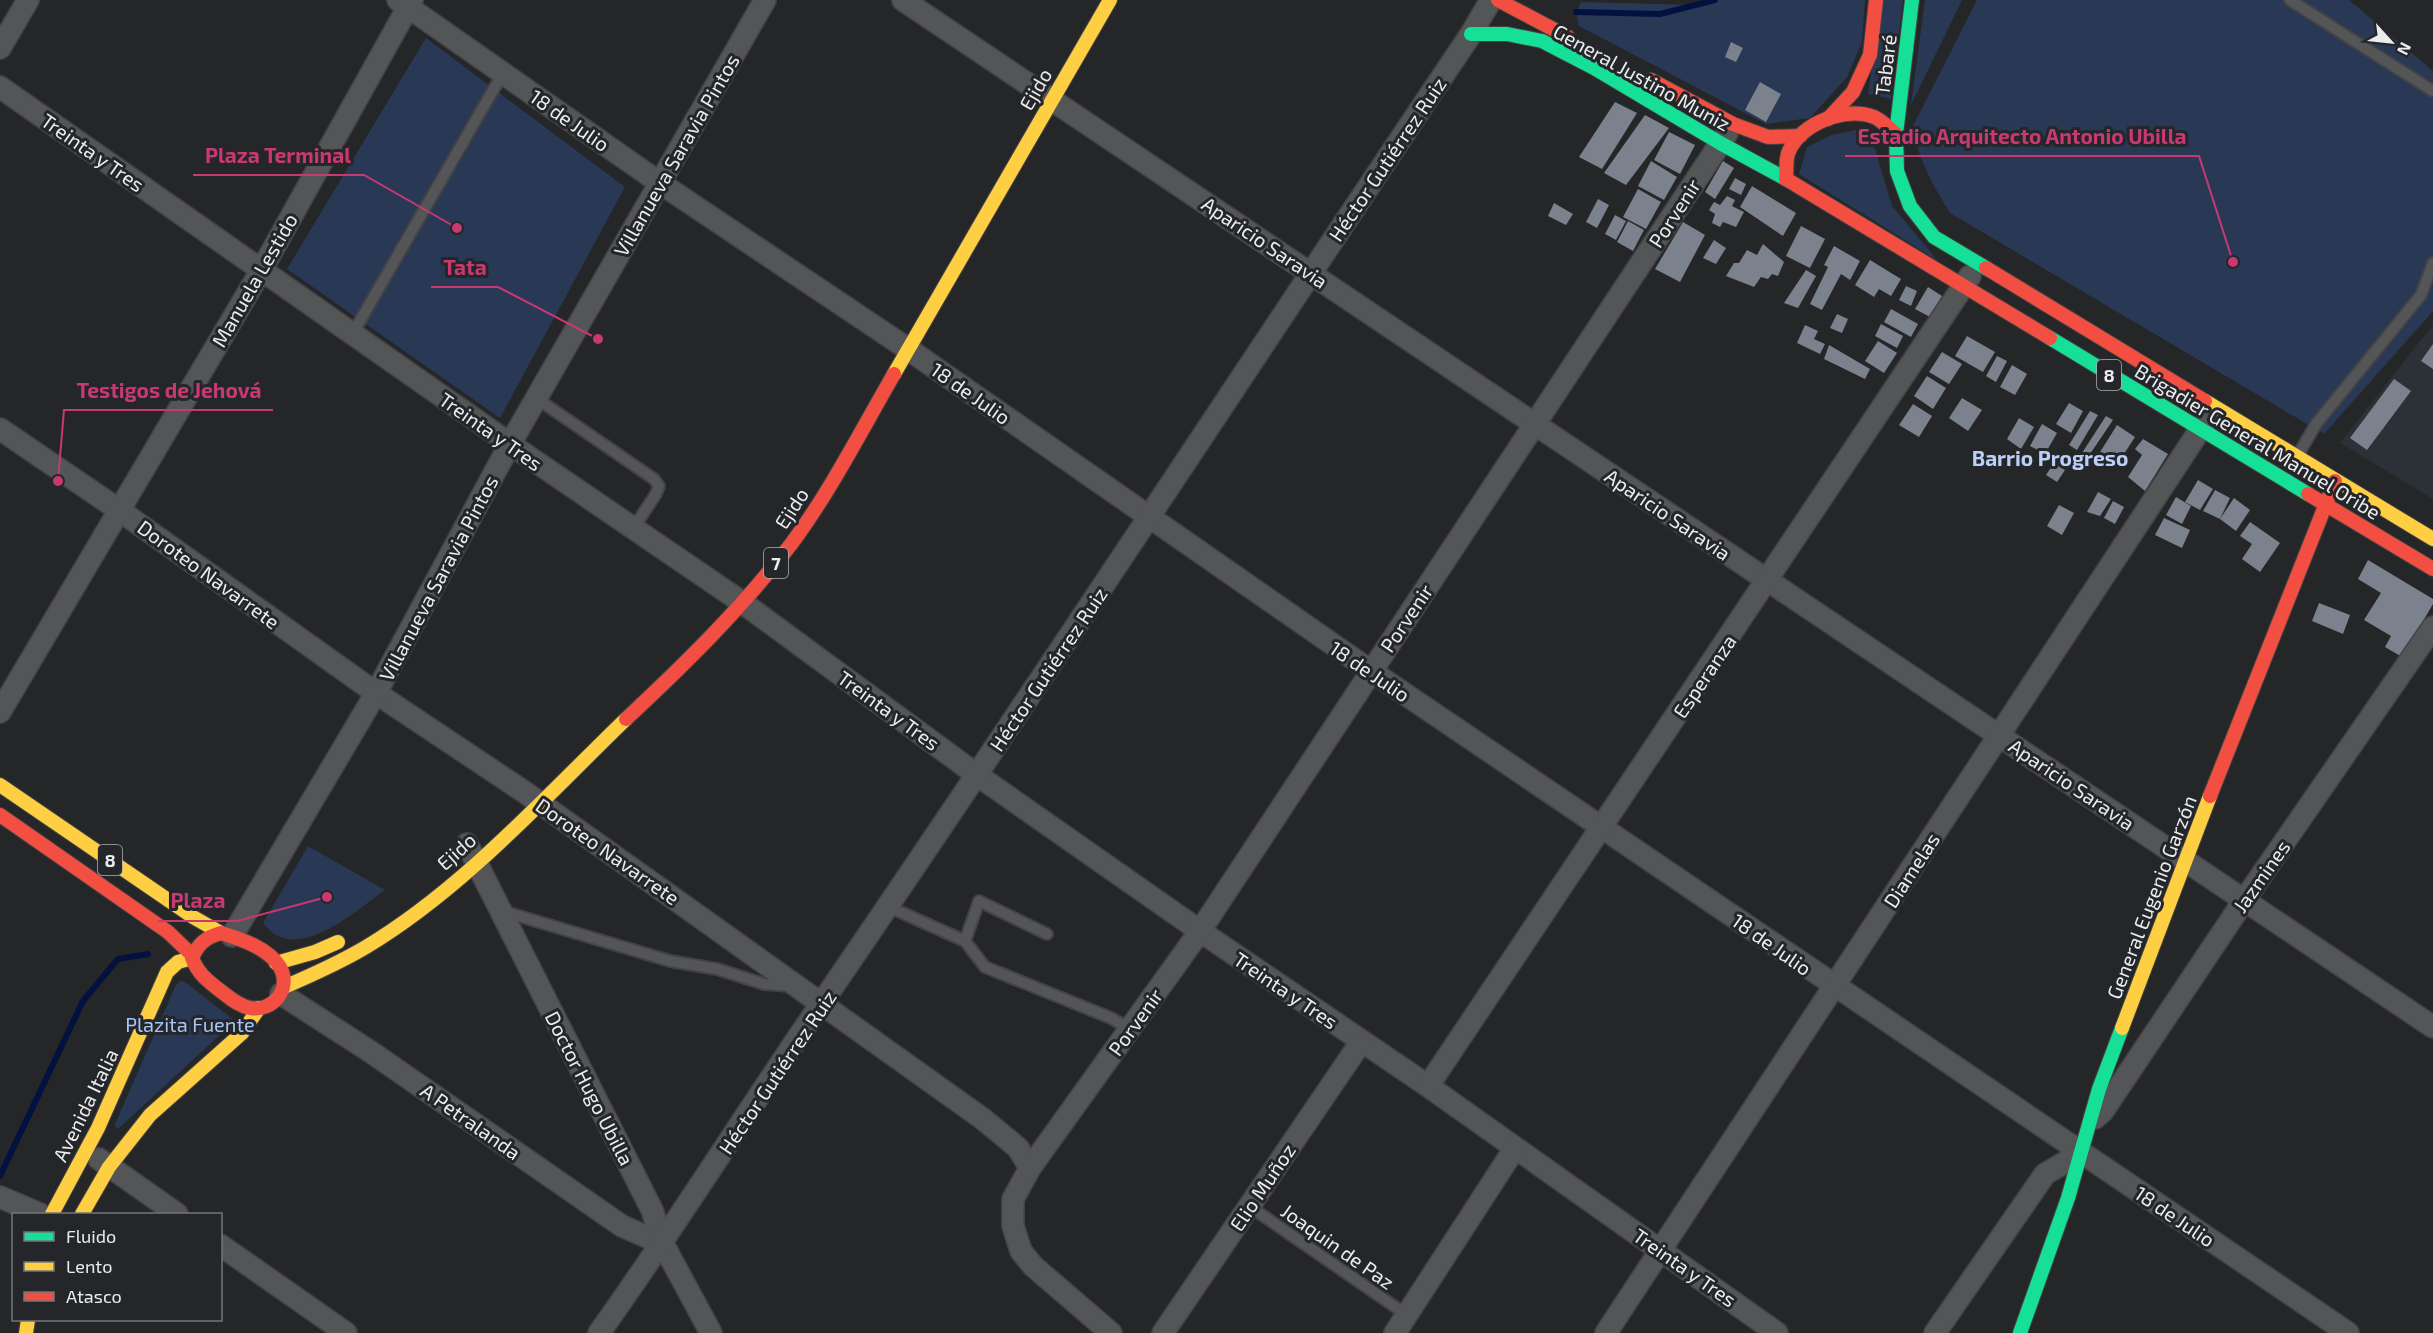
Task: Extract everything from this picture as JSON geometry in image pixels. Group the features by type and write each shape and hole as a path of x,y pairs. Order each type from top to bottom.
{"main road":[{"name":"Ejido","path":"283,991 327,970 422,907 469,848 527,794 722,627 733,594 783,555 812,514 897,341 1040,91 1110,0"},
{"name":"General Justino Muniz","path":"1498,0 1580,43"},
{"name":"Tabaré","path":"1828,119 1853,92 1870,56 1876,0"},
{"name":"Tabaré","path":"1896,134 1912,0"},
{"name":"General Justino Muniz","path":"1471,34 1507,34 1542,42 1594,68 1720,143 1786,179"},
{"name":"General Justino Muniz","path":"1641,75 1733,124 1768,137 1800,136"},
{"path":"1786,179 1788,152 1800,136 1828,119 1850,113 1875,118 1896,134"},
{"name":"Brigadier General Manuel Oribe","path":"1896,134 1897,171 1911,206 1934,237 2214,406 2290,469 2326,504 2428,563"},
{"name":"Brigadier General Manuel Oribe","path":"1786,179 2200,430 2290,469 2335,481 2433,539"},
{"name":"General Eugenio Garzón","path":"2019,1333 2068,1198 2098,1089 2185,860 2335,481"},
{"name":"8","path":"0,785 193,917 226,935"},
{"name":"8","path":"0,815 168,932 192,957"},
{"path":"226,935 256,948 276,963 283,974 283,991 275,1003 259,1008 248,1008 207,982 199,974 192,957 203,939 226,935"},
{"path":"276,963 315,952 350,935"},
{"name":"Avenida Italia","path":"53,1213 86,1150 167,972 178,962 192,957"},
{"path":"83,1213 109,1167 150,1115 242,1034 259,1008"}],"street":[{"path":"0,48 28,0"},
{"name":"Villanueva Saravia Pintos","path":"226,935 376,693 510,444 765,0"},
{"name":"Aparicio Saravia","path":"903,0 2433,1027"},
{"name":"Héctor Gutiérrez Ruiz","path":"599,1333 663,1244 822,1003 889,907 1471,34 1491,0"},
{"name":"18 de Julio","path":"406,2 660,183 897,341 1371,671 2348,1333"},
{"name":"Manuela Lestido","path":"0,712 262,269 406,2"},
{"name":"Treinta y Tres","path":"0,87 510,444 633,529 733,594 977,775 1200,931 1428,1086 1777,1333"},
{"name":"Porvenir","path":"1030,1167 1200,931 1733,124"},
{"name":"Esperanza","path":"1428,1086 1978,265"},
{"name":"Diamelas","path":"1606,1333 2214,406"},
{"name":"Doroteo Navarrete","path":"0,429 119,510 376,693 527,794 822,1003 983,1119 1018,1148 1030,1167"},
{"name":"Jazmines","path":"2089,1125 2103,1111 2244,899 2433,627"},
{"name":"Doctor Hugo Ubilla","path":"469,848 652,1210 663,1244 711,1333"},
{"name":"A Petralanda","path":"283,991 622,1226 663,1244"},
{"name":"Elio Muñoz","path":"1163,1333 1361,1042"},
{"path":"1395,1333 1515,1148"},
{"path":"86,1150 174,1213"},
{"path":"1935,1333 2045,1174 2081,1153"},
{"path":"1030,1167 1013,1199 1013,1226 1021,1251 1034,1266 1111,1333"},
{"path":"0,1197 36,1213"},
{"path":"222,1246 346,1333"}],"lane":[{"path":"2290,0 2433,91"},
{"path":"353,333 503,73"},
{"path":"2290,469 2316,424 2421,295 2433,262"},
{"path":"536,398 654,479 659,486 656,494 633,529"},
{"path":"965,941 979,901 1047,934"},
{"path":"889,907 965,941 985,967 1111,1018 1130,1029"},
{"path":"499,910 670,961 717,969 764,984 799,987"},
{"name":"Joaquin de Paz","path":"1250,1206 1407,1315"}],"shaded area":[{"path":"2433,325 2433,499 2340,443"}],"green space":[{"path":"1705,0 1865,0 1862,42 1847,77 1810,118 1766,124 1579,26 1576,12 1581,2 1696,5"},
{"path":"1882,0 1903,0 1891,99 1868,94"},
{"path":"1925,0 1962,0 1911,105"},
{"path":"1977,0 2349,0 2433,71 2433,311 2324,434 1950,213 1927,172 1912,128"},
{"path":"426,38 625,187 500,418 287,269"},
{"path":"1856,130 1875,149 1892,206 1937,260 1799,174 1807,147 1831,135"},
{"path":"308,846 385,890 325,931 308,937 291,939 276,935 263,923"},
{"name":"Plazita Fuente","path":"180,981 185,982 235,1021 119,1128 116,1128 115,1124 176,985"}],"building":[{"path":"1731,42 1743,48 1736,62 1725,57"},
{"path":"1760,82 1781,94 1766,122 1745,110"},
{"path":"1615,102 1637,113 1602,169 1579,157"},
{"path":"1645,115 1669,128 1626,185 1604,173"},
{"path":"1669,132 1695,145 1680,174 1654,160"},
{"path":"1651,161 1677,177 1664,200 1638,186"},
{"path":"1723,161 1734,168 1715,199 1705,192"},
{"path":"1735,178 1746,184 1741,195 1729,189"},
{"path":"1752,186 1796,213 1783,236 1740,207"},
{"path":"1638,189 1661,202 1646,229 1623,217"},
{"path":"1727,196 1735,200 1732,206 1744,212 1736,227 1723,222 1720,227 1712,223 1715,214 1709,210 1714,202 1720,205"},
{"path":"1598,199 1609,205 1597,228 1586,222"},
{"path":"1554,203 1573,214 1566,225 1548,216"},
{"path":"1615,215 1626,221 1616,240 1605,234"},
{"path":"1628,221 1644,230 1633,251 1617,242"},
{"path":"1683,222 1705,235 1680,282 1655,269"},
{"path":"1801,226 1825,239 1810,268 1786,256"},
{"path":"1714,240 1726,248 1716,264 1703,258"},
{"path":"1763,244 1784,262 1778,276 1772,274 1768,279 1761,277 1754,287 1726,276 1734,263 1739,263 1747,250 1757,255"},
{"path":"1834,246 1860,261 1850,280 1841,274 1822,310 1810,304 1828,267 1824,265"},
{"path":"1870,260 1901,279 1891,296 1879,289 1874,297 1855,285"},
{"path":"1806,270 1816,276 1798,308 1784,303"},
{"path":"1906,286 1917,291 1911,306 1899,300"},
{"path":"1928,287 1942,296 1930,317 1915,309"},
{"path":"1891,309 1918,324 1911,337 1884,322"},
{"path":"1837,314 1848,319 1842,333 1830,328"},
{"path":"1881,324 1903,336 1897,348 1875,336"},
{"path":"1805,325 1818,331 1814,339 1825,344 1820,354 1797,343"},
{"path":"1967,336 1995,352 1983,372 1955,356"},
{"path":"1878,341 1897,353 1884,373 1865,361"},
{"path":"2433,344 2433,369 2421,361"},
{"path":"1829,345 1870,369 1865,379 1824,359"},
{"path":"1942,352 1962,364 1949,384 1929,372"},
{"path":"1997,356 2007,361 1996,382 1986,376"},
{"path":"2012,365 2027,374 2015,395 2000,387"},
{"path":"1927,376 1946,388 1933,409 1914,396"},
{"path":"2394,379 2411,391 2367,450 2350,438"},
{"path":"1962,398 1982,410 1968,431 1949,418"},
{"path":"2069,403 2083,411 2071,433 2056,424"},
{"path":"1913,404 1932,416 1919,437 1899,425"},
{"path":"2090,411 2098,415 2077,450 2069,445"},
{"path":"2106,416 2113,420 2088,457 2082,453"},
{"path":"2019,418 2034,427 2021,449 2007,439"},
{"path":"2042,424 2057,433 2045,454 2030,446"},
{"path":"2117,425 2135,437 2115,468 2097,457"},
{"path":"2143,439 2168,454 2145,491 2128,477 2142,455 2135,449"},
{"path":"2054,463 2065,470 2057,482 2046,475"},
{"path":"2198,480 2213,489 2200,510 2185,502"},
{"path":"2215,490 2230,498 2220,519 2203,511"},
{"path":"2098,492 2111,499 2100,516 2087,512"},
{"path":"2176,497 2191,506 2182,524 2166,515"},
{"path":"2234,498 2250,510 2236,531 2220,519"},
{"path":"2113,501 2124,507 2115,524 2104,518"},
{"path":"2059,505 2074,513 2062,535 2047,526"},
{"path":"2164,518 2190,530 2182,548 2155,535"},
{"path":"2250,522 2280,543 2260,572 2242,559 2252,544 2240,536"},
{"path":"2368,560 2433,599 2433,604 2402,657 2385,647 2391,636 2364,620 2381,593 2358,579"},
{"path":"2319,603 2350,615 2343,634 2312,621"}],"waterway":[{"path":"1576,12 1660,14 1715,0"},
{"path":"0,1176 83,1001 118,959 148,954"}],"traffic: fast":[{"path":"1912,0 1896,134 1897,171 1910,206 1934,237 1986,268"},
{"path":"1471,34 1507,34 1542,41 1594,68 1720,143 1786,179"},
{"path":"2050,338 2308,494"},
{"path":"2020,1333 2068,1198 2099,1089 2122,1028"}],"traffic: slow":[{"path":"894,374 1110,0"},
{"path":"2205,401 2433,539"},
{"path":"284,987 366,947 402,924 436,898 470,870 534,810 626,719"},
{"path":"0,785 193,917 221,933"},
{"path":"2122,1028 2210,796"},
{"path":"276,963 315,952 338,942"},
{"path":"53,1213 98,1128 167,972 178,962 192,958"},
{"path":"83,1213 109,1167 150,1115 242,1033 259,1008"},
{"path":"26,1333 28,1321"}],"traffic: jam":[{"path":"1498,0 1568,37"},
{"path":"1828,119 1853,92 1870,55 1876,0"},
{"path":"1651,80 1733,124 1768,137 1800,136"},
{"path":"1896,134 1877,118 1863,114 1825,119 1803,132 1795,141 1788,154 1786,179 2050,338"},
{"path":"1986,268 2205,401"},
{"path":"626,719 713,634 754,590 792,543 833,481 894,374"},
{"path":"2210,796 2335,481"},
{"path":"2308,494 2433,569"},
{"path":"0,815 168,932 193,956"},
{"path":"221,933 245,941 261,949 275,960 280,967 284,983 282,991 273,1003 258,1008 242,1006 208,981 194,964 192,958 200,945 221,933"}],"place":[{"name":"Plaza Terminal","path":"457,228"},
{"name":"Estadio Arquitecto Antonio Ubilla","path":"2233,262"},
{"name":"Tata","path":"598,339"},
{"name":"Testigos de Jehová","path":"58,481"},
{"name":"Plaza","path":"327,897"}],"district":[{"name":"Barrio Progreso","path":"2050,457"}]}
